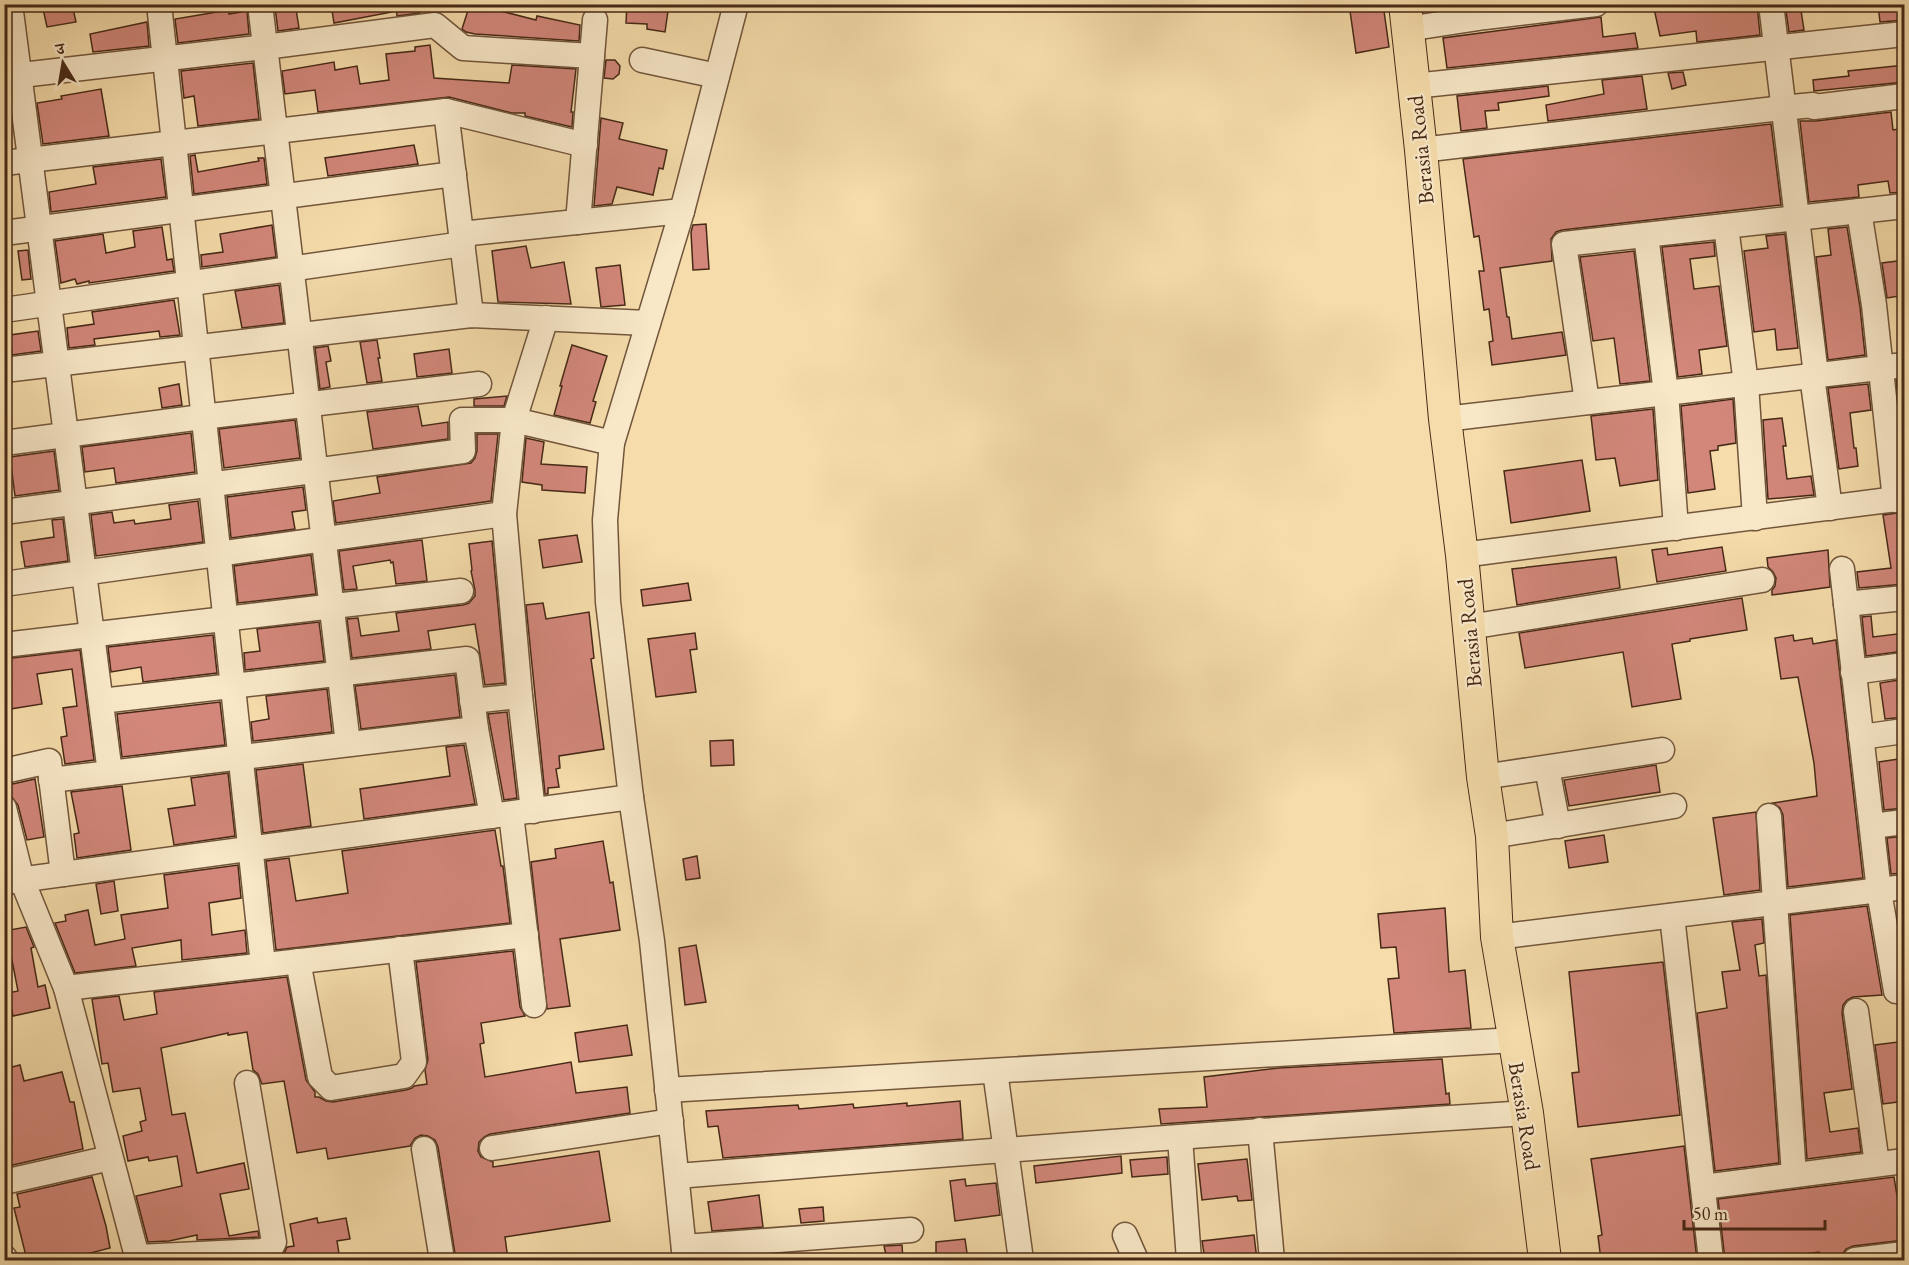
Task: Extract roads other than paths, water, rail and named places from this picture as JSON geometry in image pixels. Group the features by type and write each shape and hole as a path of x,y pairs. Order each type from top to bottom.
{"main road":[{"name":"Berasia Road","path":"1406,17 1421,150 1445,419 1462,555 1483,777 1492,836 1497,937 1527,1113 1545,1260"}],"street":[{"path":"159,4 262,965"},
{"path":"260,4 348,744"},
{"path":"736,4 681,211 612,443 605,520 608,602 631,797 652,941 685,1254 911,1230"},
{"path":"1406,17 1485,17 1596,4"},
{"path":"1771,4 1830,508"},
{"path":"9,17 12,76 31,159 110,773"},
{"path":"578,222 595,20"},
{"path":"12,76 435,25 464,48 592,56"},
{"path":"1414,86 1905,34"},
{"path":"642,60 717,76"},
{"path":"1421,150 1905,96"},
{"path":"4,163 446,111 585,145"},
{"path":"446,111 471,315"},
{"path":"4,233 454,174"},
{"path":"1587,402 1564,244 1905,206"},
{"path":"4,310 291,269 462,239 578,222 681,211"},
{"path":"1462,555 1900,499 1859,211"},
{"path":"1726,226 1746,384 1755,518"},
{"path":"1646,235 1666,393 1676,528"},
{"path":"4,370 471,315 648,323"},
{"path":"534,1005 512,813 520,696 504,514 514,420 546,318"},
{"path":"1445,419 1905,365"},
{"path":"4,443 479,384"},
{"path":"4,512 463,451 462,420 514,420 612,443"},
{"path":"4,584 504,514"},
{"path":"1842,569 1879,891 1896,991"},
{"path":"1469,627 1762,580"},
{"path":"4,645 461,591"},
{"path":"1846,604 1905,598"},
{"path":"101,701 467,659 476,729 512,813"},
{"path":"1853,672 1905,665"},
{"path":"472,701 520,696"},
{"path":"51,780 476,729"},
{"path":"1861,737 1905,731"},
{"path":"1483,777 1662,750"},
{"path":"4,771 49,761 63,874"},
{"path":"1547,768 1558,826"},
{"path":"13,881 631,797"},
{"path":"1492,836 1674,807"},
{"path":"4,808 13,881 66,988 137,1259 262,1251 272,1248 274,1242 247,1083"},
{"path":"1769,816 1794,1175"},
{"path":"1872,826 1905,822"},
{"path":"1497,937 1905,887"},
{"path":"1672,916 1711,1260"},
{"path":"66,988 526,935"},
{"path":"298,961 320,1077 331,1088 404,1076 414,1062 400,949"},
{"path":"1856,1011 1877,1164"},
{"path":"668,1090 1514,1040"},
{"path":"996,1071 1021,1260"},
{"path":"677,1176 1260,1130 1527,1113"},
{"path":"492,1148 671,1121"},
{"path":"1260,1130 1272,1260"},
{"path":"1180,1137 1189,1260"},
{"path":"424,1149 442,1260"},
{"path":"4,1182 110,1158"},
{"path":"1703,1187 1905,1161"},
{"path":"1125,1235 1136,1260"},
{"path":"1855,1260 1905,1254"}]}
